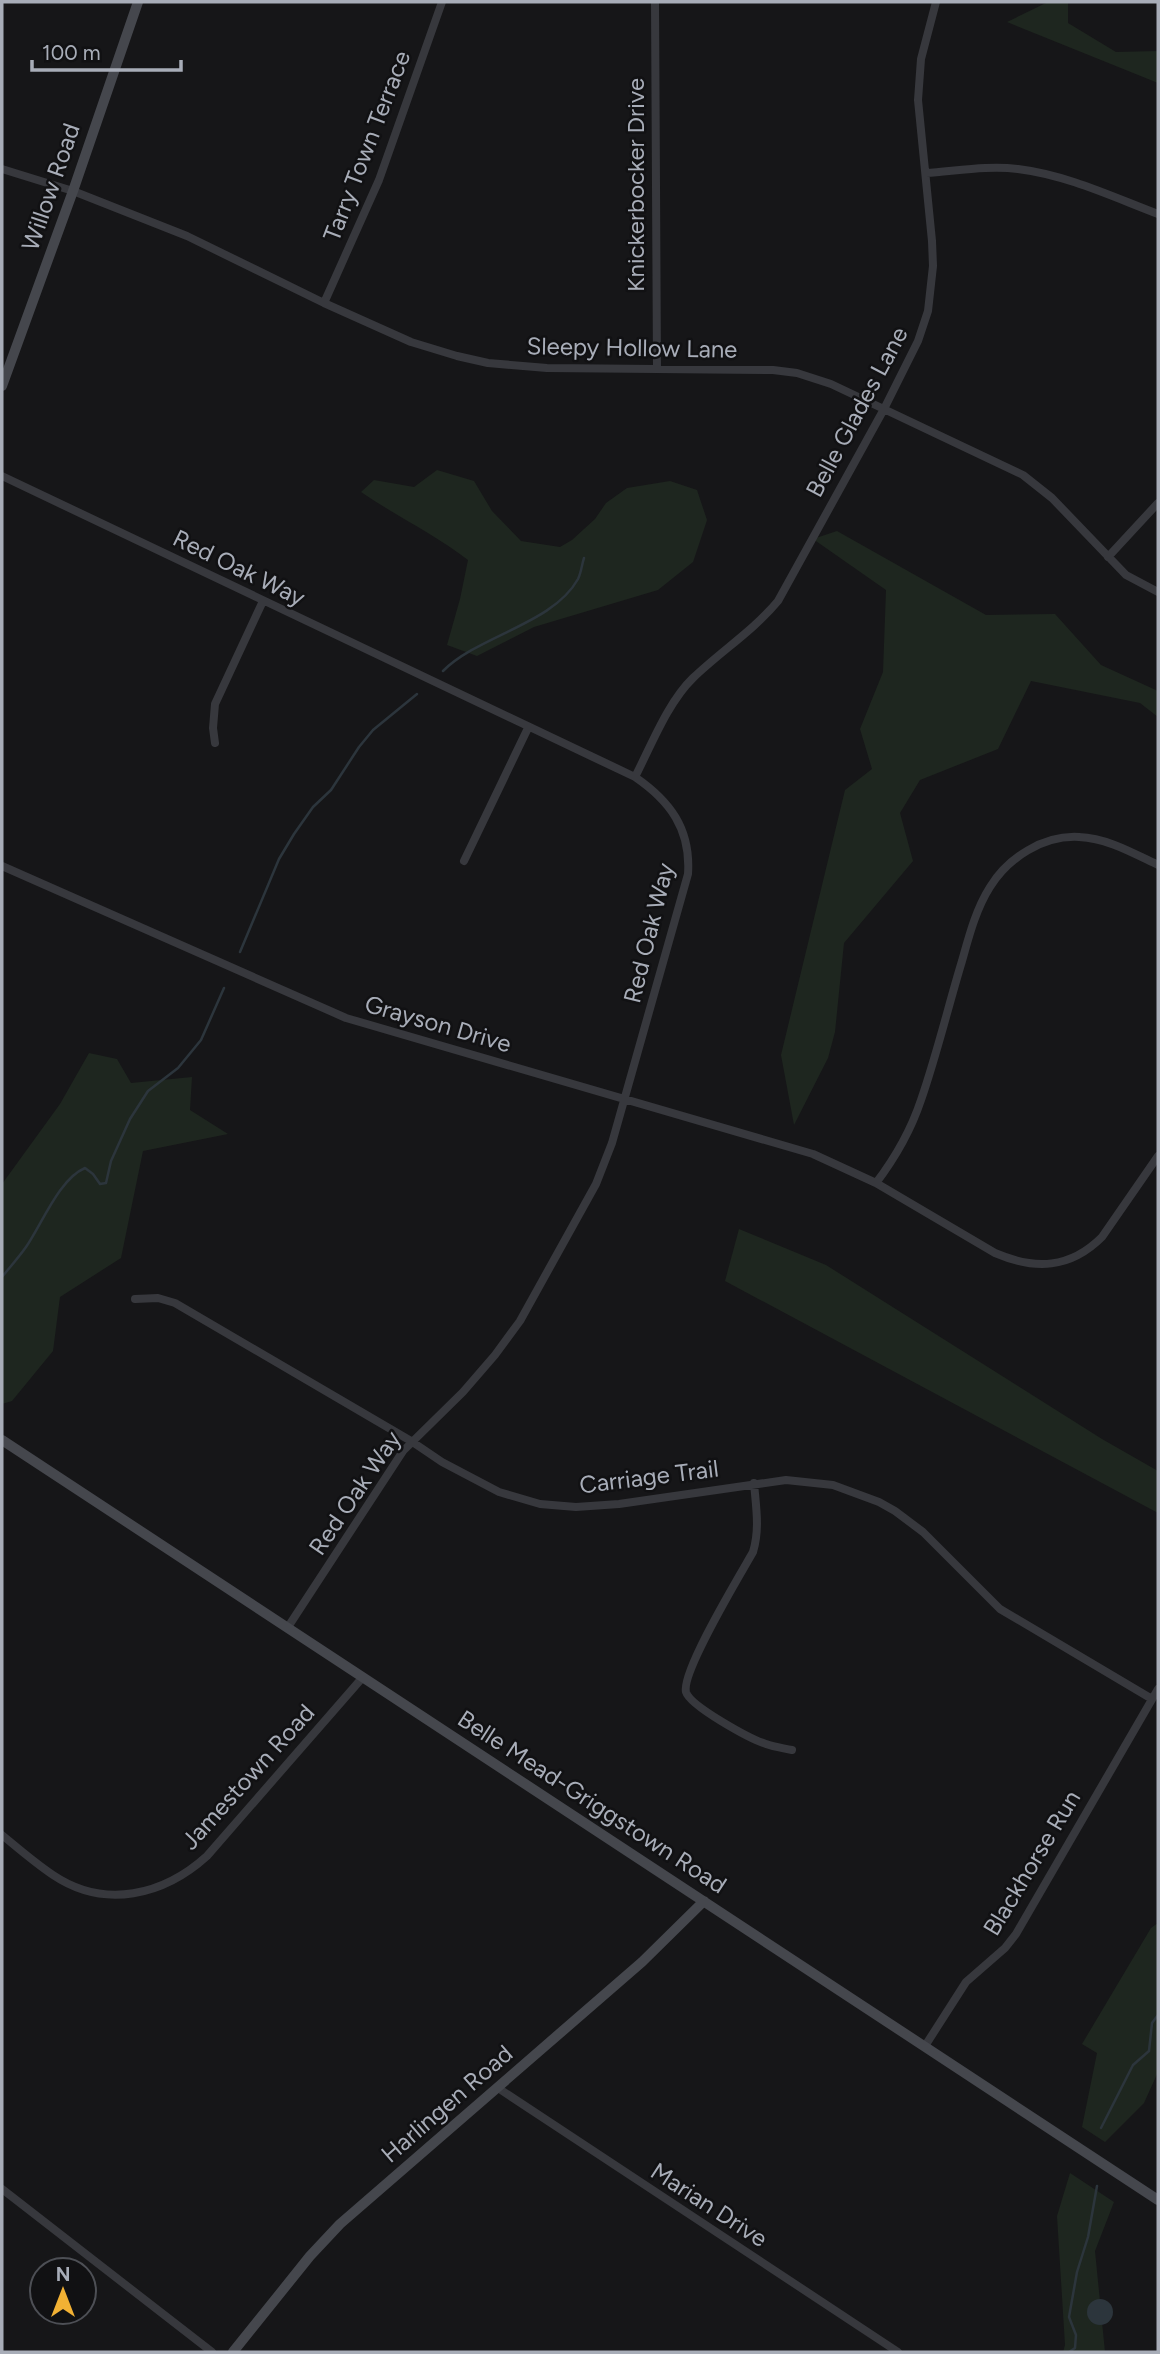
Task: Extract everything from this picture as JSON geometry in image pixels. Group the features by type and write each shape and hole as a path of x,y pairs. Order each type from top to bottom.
{"street":[{"name":"Willow Road","path":"2,386 138,2"},
{"name":"Tarry Town Terrace","path":"324,303 379,180 442,2"},
{"name":"Knickerbocker Drive","path":"654,2 657,368"},
{"name":"Belle Glades Lane","path":"635,777 678,698 692,679 759,623 778,600 884,409 918,341 931,297 932,241 918,100 921,59 936,2"},
{"name":"Sleepy Hollow Lane","path":"2,169 73,191 187,236 411,342 457,356 488,363 547,368 773,370 797,373 831,384 1023,475 1052,498 1134,581 1158,592"},
{"path":"926,173 1018,169 1052,175 1158,214"},
{"name":"Red Oak Way","path":"2,476 635,777 674,812 684,835 688,874 612,1143 596,1184 520,1321 463,1392 411,1441 288,1628"},
{"path":"1108,556 1158,503"},
{"path":"215,743 215,704 263,601"},
{"path":"464,862 528,728"},
{"path":"876,1183 893,1161 921,1101 975,918 998,875 1030,848 1070,836 1112,843 1158,865"},
{"name":"Grayson Drive","path":"2,866 345,1018 813,1154 876,1183 1013,1261 1025,1264 1063,1262 1094,1245 1158,1156"},
{"name":"Carriage Trail","path":"135,1299 158,1298 175,1303 411,1441 442,1462 499,1492 540,1504 576,1507 619,1504 786,1480 818,1482 878,1502 923,1532 1000,1609 1152,1699"},
{"name":"Belle Mead-Griggstown Road","path":"2,1440 1158,2200"},
{"path":"754,1483 757,1538 753,1552 696,1657 686,1680 686,1690 692,1701 743,1734 792,1751"},
{"name":"Jamestown Road","path":"2,1835 53,1875 85,1890 132,1894 167,1884 181,1877 207,1856 363,1677"},
{"name":"Blackhorse Run","path":"925,2046 967,1982 1005,1948 1016,1934 1158,1689"},
{"name":"Harlingen Road","path":"233,2352 310,2256 340,2224 642,1962 704,1901"},
{"name":"Marian Drive","path":"498,2088 893,2351"},
{"path":"2,2189 212,2352"}],"shaded area":[{"path":"1048,2 1068,2 1068,23 1116,52 1158,51 1158,83 1007,22"},
{"path":"437,470 474,481 492,511 521,541 560,547 572,540 595,519 606,503 627,488 670,481 697,490 707,520 693,562 658,590 534,627 477,656 447,645 468,560 361,492 374,480 414,487"},
{"path":"837,531 986,615 1055,614 1101,665 1158,691 1158,717 1140,703 1031,681 998,749 920,780 900,813 913,861 844,943 835,1032 828,1058 794,1125 781,1055 845,790 872,769 860,729 883,672 886,590 813,539"},
{"path":"89,1053 117,1059 131,1083 192,1077 190,1110 228,1134 143,1151 121,1258 60,1297 53,1351 12,1401 2,1404 2,1184 60,1104"},
{"path":"739,1229 826,1265 1102,1439 1158,1471 1158,1513 725,1281"},
{"path":"1158,1923 1158,2072 1144,2103 1105,2142 1082,2127 1097,2053 1082,2044 1151,1928"},
{"path":"1070,2173 1114,2202 1095,2251 1105,2352 1063,2352 1065,2345 1057,2216"},
{"path":"1100,2299 1109,2303 1113,2312 1109,2321 1100,2325 1091,2321 1087,2312 1091,2303"}],"waterway":[{"path":"443,671 476,648 551,607 578,579 584,558"},
{"path":"240,952 279,859 294,834 313,807 331,790 373,730 417,694"},
{"path":"2,1277 26,1247 67,1182 85,1168 100,1184 106,1183 111,1161 130,1119 148,1091 178,1068 201,1040 224,988"},
{"path":"1101,2128 1133,2065 1149,2051 1152,2023 1158,2015"},
{"path":"1069,2352 1075,2348 1076,2335 1069,2317 1097,2186"}]}
